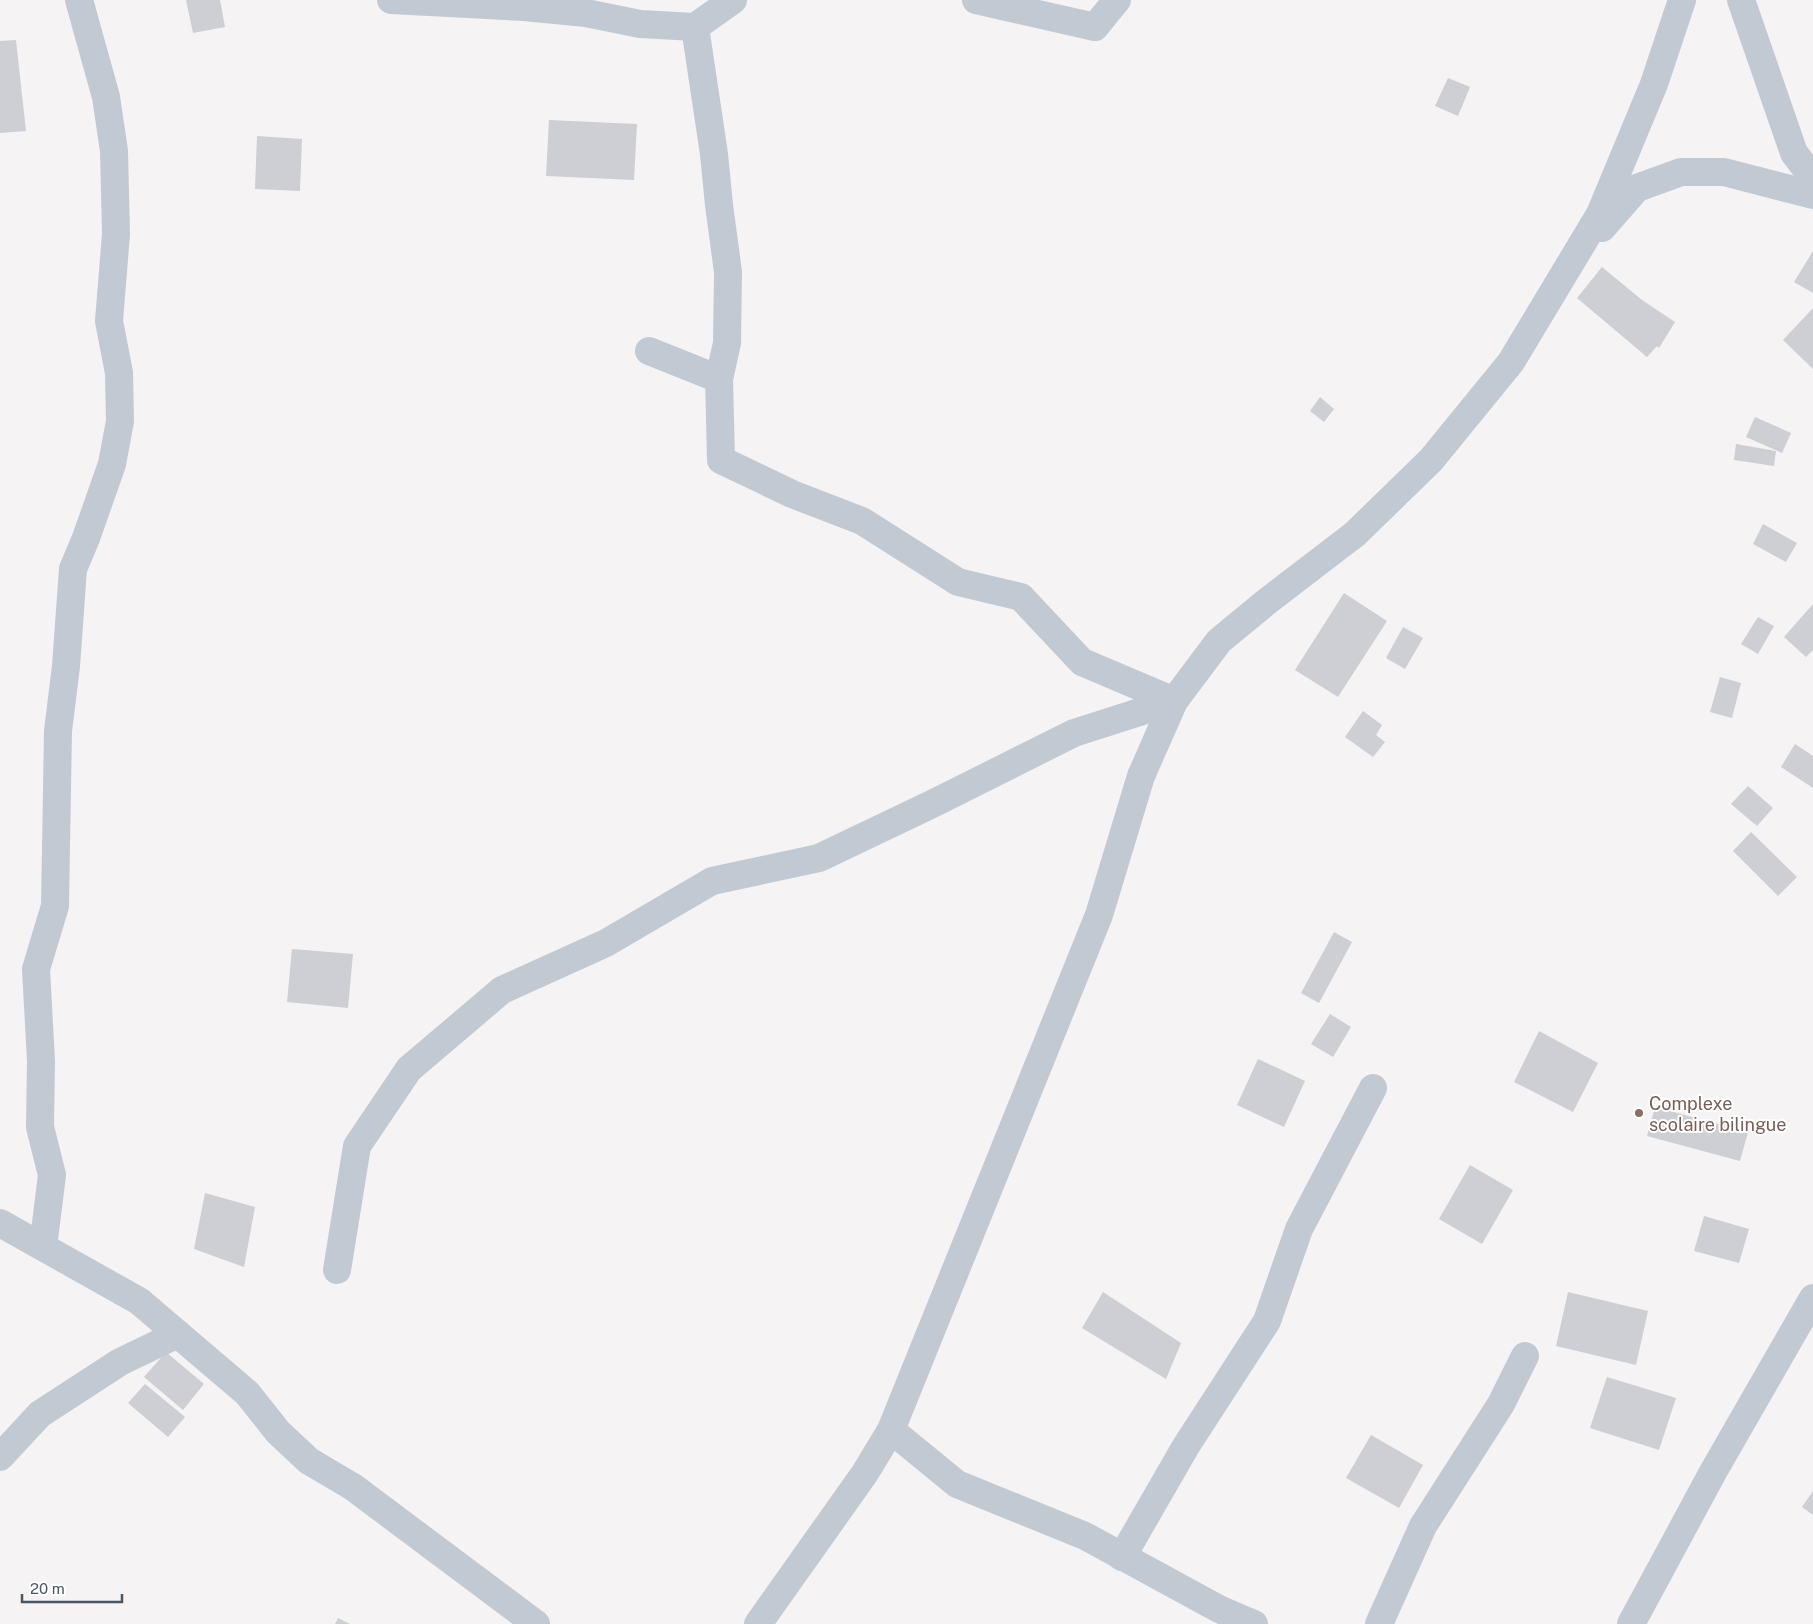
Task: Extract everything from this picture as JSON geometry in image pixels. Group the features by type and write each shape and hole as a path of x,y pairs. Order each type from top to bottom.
{"street":[{"path":"43,1247 52,1175 40,1127 41,1061 36,969 55,906 58,731 66,666 73,569 112,464 120,421 119,373 108,321 116,234 114,151 106,97 79,0"},
{"path":"392,0 532,8 586,13 640,24 695,27 733,0"},
{"path":"976,0 1095,27 1118,0"},
{"path":"758,1624 865,1473 891,1430 1099,915 1140,776 1174,701 1219,641 1265,602 1355,534 1430,460 1511,362 1603,205 1654,84 1682,0"},
{"path":"1741,0 1794,153 1813,178"},
{"path":"695,27 714,154 728,272 727,344 719,379 721,460 792,494 862,521 958,582 1021,597 1082,662 1174,701"},
{"path":"1565,271 1637,188 1681,172 1724,172 1813,195"},
{"path":"649,351 719,379"},
{"path":"337,1270 358,1146 409,1069 502,990 606,942 712,881 819,858 930,806 1074,733 1174,701"},
{"path":"1122,1557 1186,1446 1267,1321 1299,1229 1373,1088"},
{"path":"0,1223 139,1301 247,1392 278,1432 309,1461 353,1487 536,1624"},
{"path":"1631,1624 1713,1472 1813,1298"},
{"path":"0,1457 40,1414 120,1362 178,1334"},
{"path":"1379,1624 1423,1526 1501,1404 1525,1356"},
{"path":"891,1430 957,1484 1085,1536 1220,1609 1254,1624"}],"building":[{"path":"186,0 220,0 225,27 193,33"},
{"path":"16,40 26,131 0,133 0,41"},
{"path":"1448,78 1470,87 1458,116 1435,106"},
{"path":"549,120 637,124 634,180 546,176"},
{"path":"257,136 302,139 300,191 255,189"},
{"path":"1813,251 1813,293 1794,282"},
{"path":"1602,267 1642,300 1675,322 1659,348 1657,346 1647,357 1577,298"},
{"path":"1813,308 1813,369 1783,340"},
{"path":"1320,397 1334,409 1324,422 1310,411"},
{"path":"1755,417 1791,433 1782,453 1746,437"},
{"path":"1736,444 1776,451 1774,466 1734,460"},
{"path":"1763,524 1797,543 1786,562 1753,544"},
{"path":"1344,593 1387,621 1338,697 1295,670"},
{"path":"1813,604 1813,650 1806,657 1784,637"},
{"path":"1758,617 1774,626 1758,654 1741,644"},
{"path":"1403,627 1423,638 1405,669 1386,658"},
{"path":"1720,677 1741,683 1732,718 1710,712"},
{"path":"1363,711 1382,725 1376,735 1385,742 1373,757 1345,737"},
{"path":"1795,744 1813,756 1813,788 1781,767"},
{"path":"1748,786 1773,808 1757,826 1731,804"},
{"path":"1751,832 1797,877 1778,896 1733,851"},
{"path":"1334,932 1352,942 1319,1003 1301,993"},
{"path":"292,949 353,954 348,1008 287,1002"},
{"path":"1330,1014 1351,1027 1333,1057 1311,1044"},
{"path":"1539,1031 1598,1063 1573,1112 1514,1082"},
{"path":"1258,1059 1305,1081 1284,1127 1237,1105"},
{"path":"1655,1107 1748,1132 1740,1161 1647,1136"},
{"path":"1470,1165 1513,1190 1482,1244 1439,1219"},
{"path":"205,1193 255,1207 244,1267 194,1249"},
{"path":"1704,1216 1749,1229 1739,1263 1694,1251"},
{"path":"1103,1292 1181,1343 1166,1379 1082,1328"},
{"path":"1568,1292 1648,1311 1636,1365 1556,1346"},
{"path":"166,1352 204,1384 183,1410 144,1377"},
{"path":"1607,1377 1676,1398 1659,1450 1590,1428"},
{"path":"145,1384 185,1417 168,1437 128,1403"},
{"path":"1371,1435 1423,1465 1399,1508 1346,1478"},
{"path":"1813,1491 1813,1515 1802,1507"},
{"path":"338,1618 350,1624 335,1624"}],"place":[{"name":"Complexe scolaire bilingue","path":"1639,1113"}]}
